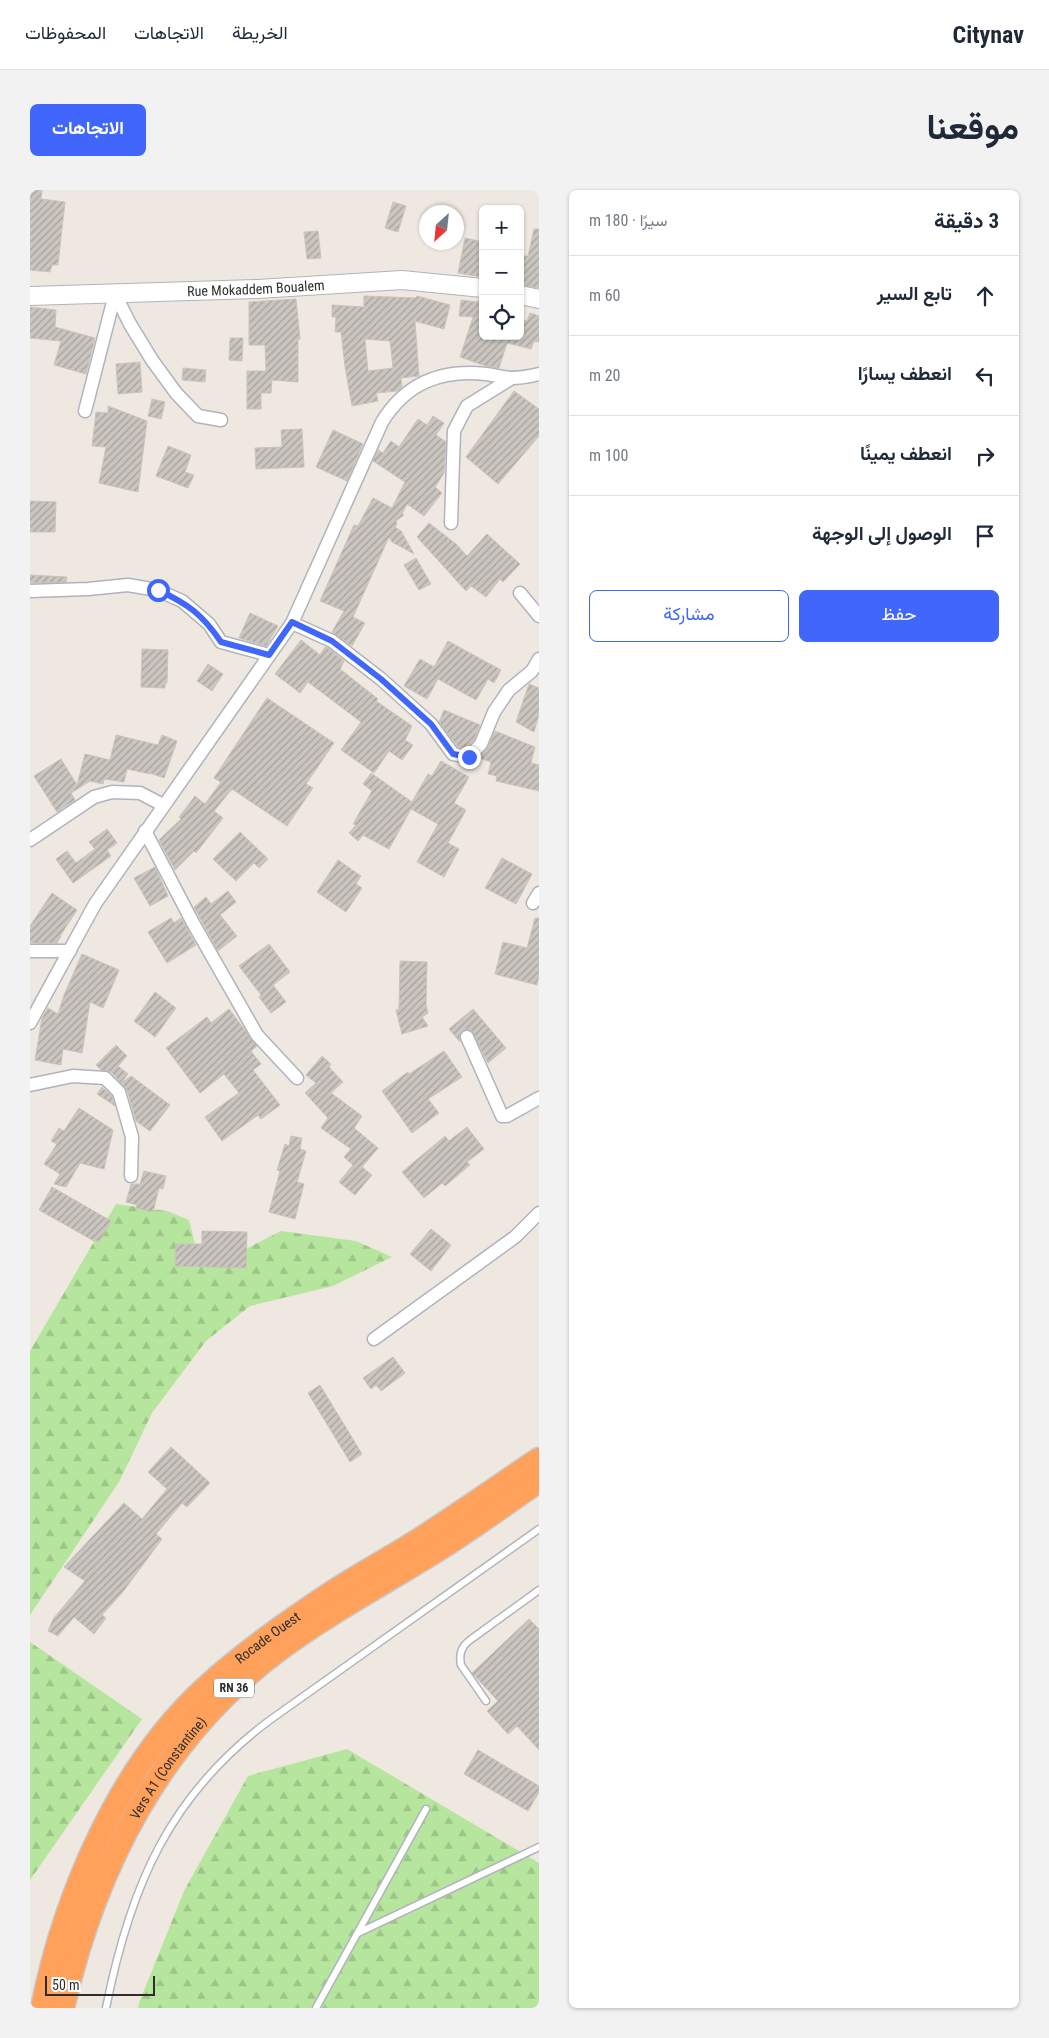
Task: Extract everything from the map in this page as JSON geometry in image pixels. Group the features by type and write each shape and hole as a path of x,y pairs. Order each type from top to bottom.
{"highway":[{"name":"Rocade Ouest","path":"42,2008 50,1967 72,1896 98,1840 121,1798 165,1732 204,1690 266,1638 335,1590 536,1466"},
{"name":"Vers A1 (Constantine)","path":"63,2008 73,1962 88,1915 106,1874 128,1827 185,1738 213,1707 278,1650 345,1606 452,1541 536,1466"}],"street":[{"name":"Rue Mokaddem Boualem","path":"30,296 258,289 402,280 479,288"},
{"path":"85,411 115,294"},
{"path":"115,294 134,331 176,394 198,416 221,420"},
{"path":"524,296 539,298"},
{"path":"30,1023 95,904 292,622 382,422 392,406 406,393 430,378 457,372 512,378 539,374"},
{"path":"451,523 454,430 466,406 512,378"},
{"path":"30,591 88,589 128,585 158,590 182,601 209,624 221,642 269,655"},
{"path":"520,593 539,616"},
{"path":"292,622 332,641 381,679 431,724 453,754 469,757 481,744 494,712 509,690 532,671 539,659"},
{"path":"30,840 94,796 112,792 140,793 164,805"},
{"path":"145,831 194,924 257,1035 297,1078"},
{"path":"30,951 70,951"},
{"path":"467,1036 502,1116 506,1116 539,1098"},
{"path":"30,1085 73,1076 106,1078 119,1092 132,1137 130,1176"},
{"path":"374,1339 515,1237 539,1213"}],"lane":[{"path":"106,2008 120,1946 144,1876 167,1830 191,1795 213,1769 250,1735 270,1720 539,1528"},
{"path":"486,1701 461,1665 460,1653 462,1648 470,1640 539,1590"},
{"path":"316,2008 426,1809"},
{"path":"358,1933 539,1847"}],"green space":[{"path":"116,1204 167,1211 189,1220 196,1248 240,1252 281,1231 356,1241 392,1257 333,1286 250,1306 206,1341 152,1413 119,1482 30,1615 30,1351"},
{"path":"30,1642 142,1719 30,1880"},
{"path":"347,1749 539,1863 539,2008 138,2008 184,1891 248,1776"}],"building":[{"path":"30,190 42,190 41,199 65,202 58,265 52,265 50,272 30,270"},
{"path":"393,202 406,206 398,232 385,228"},
{"path":"534,229 539,229 539,288 524,286 524,256 528,256"},
{"path":"318,231 321,258 307,259 304,232"},
{"path":"465,238 479,241 479,276 458,273"},
{"path":"364,296 416,298 417,296 450,305 444,329 415,321 419,376 401,378 402,387 397,391 376,393 378,401 352,406 341,332 335,332 336,317 332,317 332,305 364,307","holes":["365,339 390,341 393,368 368,371"]},
{"path":"296,299 300,339 298,339 298,382 272,380 271,393 261,393 261,409 247,409 247,371 266,371 265,345 249,345 249,302"},
{"path":"461,300 478,302 479,300 479,340 524,340 524,320 527,321 530,313 539,316 539,342 534,341 531,349 507,343 499,368 486,366 460,357 473,317 459,316"},
{"path":"30,307 56,310 55,327 95,338 86,374 54,365 61,341 30,338"},
{"path":"230,338 243,338 242,361 229,360"},
{"path":"140,362 142,392 118,394 116,364"},
{"path":"183,368 206,370 205,382 182,380"},
{"path":"514,391 539,409 539,436 498,484 466,457"},
{"path":"152,399 165,402 161,419 148,416"},
{"path":"108,406 147,421 138,492 99,483 106,447 92,446 96,412 108,413"},
{"path":"433,416 444,423 436,435 446,442 444,473 435,487 442,493 424,516 407,504 402,514 404,515 396,521 395,527 401,531 414,554 392,542 389,537 353,617 365,623 352,646 332,632 344,611 320,601 354,525 358,526 373,498 392,508 405,482 373,461 378,450 383,453 391,441 399,447 418,419 427,425"},
{"path":"302,429 304,467 256,469 255,448 282,447 281,430"},
{"path":"333,430 363,444 347,481 316,467"},
{"path":"168,446 191,455 185,472 194,475 188,488 156,476"},
{"path":"30,501 56,502 55,532 30,532"},
{"path":"429,523 456,544 467,556 487,534 520,564 503,582 500,579 486,597 471,586 466,591 417,537"},
{"path":"416,558 431,584 419,590 404,565"},
{"path":"30,575 67,577 66,582 30,583"},
{"path":"250,613 278,626 266,646 239,638"},
{"path":"301,640 320,655 325,647 328,648 344,661 340,669 378,699 376,701 412,726 405,740 413,745 402,760 389,751 374,773 341,750 361,722 308,682 300,693 275,674"},
{"path":"448,641 501,670 494,683 488,679 476,700 438,679 427,699 404,686 420,659 434,667"},
{"path":"142,649 168,650 167,683 165,683 165,688 141,687"},
{"path":"208,664 223,674 212,691 197,681"},
{"path":"529,684 539,688 539,714 534,732 516,722"},
{"path":"267,698 334,743 306,784 313,788 287,826 232,789 214,811 223,818 196,853 194,851 175,870 159,840 181,819 179,817 195,796 205,804 221,782 214,778"},
{"path":"444,710 480,725 474,740 466,748 458,747 439,722"},
{"path":"495,731 535,747 531,763 539,765 539,791 496,781 497,776 488,774 491,762 479,758 488,747"},
{"path":"116,735 158,745 162,735 177,741 164,778 150,773 127,769 124,782 104,779 103,784 90,781 71,793 75,800 57,812 34,776 61,759 77,785 85,754 110,760"},
{"path":"441,761 469,777 454,803 466,810 448,843 459,849 444,877 417,862 438,824 411,809 389,849 363,835 358,841 349,833 356,825 353,824 372,791 363,784 371,773 412,802 428,774 432,776"},
{"path":"107,829 117,843 107,850 111,856 73,883 56,859 67,851 76,863 95,849 89,842"},
{"path":"240,832 268,859 259,868 254,863 236,881 213,859"},
{"path":"502,858 532,874 516,904 485,888"},
{"path":"338,860 361,876 356,884 362,888 346,912 317,892"},
{"path":"155,867 168,896 150,906 134,878"},
{"path":"228,891 236,902 220,915 237,936 218,951 194,907 206,897 211,904"},
{"path":"52,893 77,910 57,943 30,943 30,926"},
{"path":"171,918 174,923 181,918 196,945 167,963 148,932"},
{"path":"535,918 539,918 539,975 537,985 495,974 503,942 527,948"},
{"path":"269,944 290,972 273,985 286,1002 271,1013 259,997 261,995 239,966"},
{"path":"82,954 119,970 103,1008 90,1002 82,1053 63,1049 61,1065 35,1060 42,1018 48,1008 58,1014"},
{"path":"400,961 427,962 426,1005 428,1013 422,1017 428,1026 402,1034 396,1010 399,1009"},
{"path":"155,992 176,1008 155,1037 134,1021"},
{"path":"229,1009 257,1046 251,1051 261,1064 253,1070 280,1105 261,1119 258,1115 222,1141 205,1117 239,1093 224,1074 200,1093 166,1048 207,1017 211,1023"},
{"path":"473,1009 506,1048 488,1063 472,1031 467,1029 461,1032 460,1042 449,1029"},
{"path":"116,1045 127,1056 118,1066 128,1074 121,1083 111,1072 101,1070 96,1065"},
{"path":"444,1051 462,1077 428,1099 439,1113 412,1133 382,1091 408,1072 409,1074"},
{"path":"322,1056 331,1064 329,1067 343,1082 331,1093 362,1116 354,1128 378,1148 362,1167 372,1175 355,1195 339,1182 353,1165 344,1157 351,1149 321,1128 328,1118 305,1093 316,1083 306,1075"},
{"path":"131,1076 170,1105 150,1131 136,1121 127,1090 121,1083"},
{"path":"102,1087 112,1096 115,1106 97,1094"},
{"path":"79,1108 113,1130 104,1169 80,1163 66,1187 54,1184 60,1174 44,1164 57,1144 51,1141 59,1128 64,1131"},
{"path":"467,1127 484,1149 467,1162 470,1165 445,1186 442,1183 424,1198 402,1172 445,1136 449,1141"},
{"path":"291,1136 302,1138 300,1149 306,1151 297,1182 304,1184 295,1219 269,1212 280,1171 277,1170 285,1144 289,1146"},
{"path":"144,1171 166,1176 163,1189 159,1188 153,1212 136,1208 137,1205 126,1202 131,1184 140,1184"},
{"path":"52,1187 111,1221 99,1242 39,1210"},
{"path":"431,1229 451,1245 431,1271 410,1254"},
{"path":"202,1231 247,1232 246,1268 175,1266 176,1244 202,1244"},
{"path":"393,1357 405,1373 381,1391 376,1385 371,1389 363,1378"},
{"path":"320,1385 362,1454 350,1462 308,1393"},
{"path":"171,1447 210,1483 187,1507 182,1503 156,1534 162,1539 122,1593 102,1615 106,1618 94,1634 74,1617 58,1636 48,1631 53,1619 85,1581 64,1567 124,1503 142,1519 167,1489 148,1472"},
{"path":"529,1619 539,1629 539,1750 517,1726 508,1734 487,1711 498,1701 472,1673"},
{"path":"478,1750 539,1786 539,1792 528,1811 464,1774"}],"route":[{"path":"158,590 182,601 209,624 221,642 269,655 292,622 332,641 381,679 431,724 453,754 469,757"}]}
